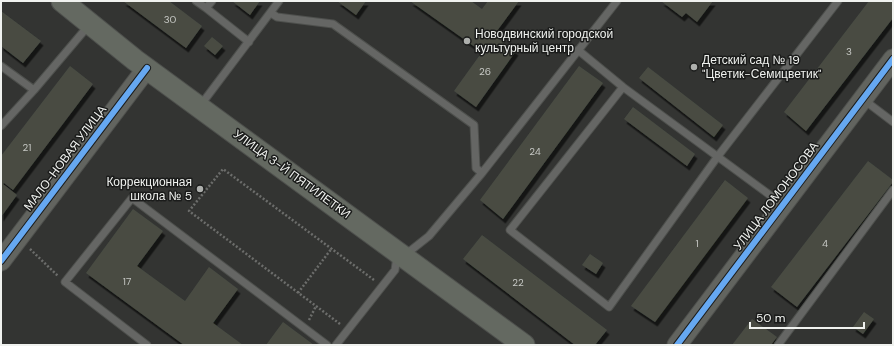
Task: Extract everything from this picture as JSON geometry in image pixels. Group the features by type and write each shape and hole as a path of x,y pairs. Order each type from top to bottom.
{"main road":[{"name":"УЛИЦА 3-Й ПЯТИЛЕТКИ","path":"62,1 147,68 524,345"}],"street":[{"name":"УЛИЦА ЛОМОНОСОВА","path":"677,345 782,205 864,100 893,59"},
{"name":"МАЛО-НОВАЯ УЛИЦА","path":"1,261 147,68"}],"lane":[{"path":"196,1 249,42"},
{"path":"206,8 212,1"},
{"path":"200,106 279,1"},
{"path":"336,345 395,270 401,254 429,236 482,173 617,1"},
{"path":"623,87 510,230 609,307 718,156 838,1"},
{"path":"271,12 277,17 332,24 474,125 476,168 482,173"},
{"path":"1,126 90,24"},
{"path":"578,50 623,87 718,156 782,205"},
{"path":"1,66 34,90"},
{"path":"864,100 893,122"},
{"path":"778,345 893,190"},
{"path":"147,345 65,282 132,198 328,345"}],"path":[{"path":"341,325 189,211 223,169 375,280"},
{"path":"298,293 332,248"},
{"path":"29,249 65,282"},
{"path":"306,327 316,306"}],"building":[{"path":"123,1 169,1 202,26 186,48"},
{"path":"232,1 260,1 250,15"},
{"path":"337,1 366,1 356,15"},
{"path":"410,1 471,1 482,9 488,1 519,1 494,35 516,51 476,107 454,91 482,52"},
{"path":"661,1 713,1 697,22 686,13 682,17"},
{"path":"869,1 893,1 893,18 806,131 784,112"},
{"path":"1,11 41,41 23,63 1,46"},
{"path":"212,37 223,46 215,55 204,46"},
{"path":"70,66 93,84 13,190 4,183 3,184 17,195 1,217 1,156"},
{"path":"579,66 603,83 503,219 480,200"},
{"path":"648,67 723,125 714,137 639,78"},
{"path":"633,107 695,154 687,166 624,119"},
{"path":"868,161 893,180 893,182 797,307 771,287"},
{"path":"725,180 748,198 655,322 631,306"},
{"path":"133,209 163,231 137,266 185,301 209,267 238,289 213,323 243,345 184,345 86,273"},
{"path":"482,235 607,330 595,345 575,345 463,259"},
{"path":"590,254 603,263 596,274 582,265"},
{"path":"864,312 874,319 863,334 853,327"},
{"path":"752,319 777,337 771,345 732,345"},
{"path":"283,322 314,345 266,345"}],"cycle path":[{"path":"677,345 893,59"},
{"path":"1,261 147,68"}],"place":[{"name":"Новодвинский городской культурный центр","path":"467,41"},
{"name":"Детский сад № 19 \"Цветик-Семицветик\"","path":"694,67"},
{"name":"Коррекционная школа № 5","path":"200,189"}]}
